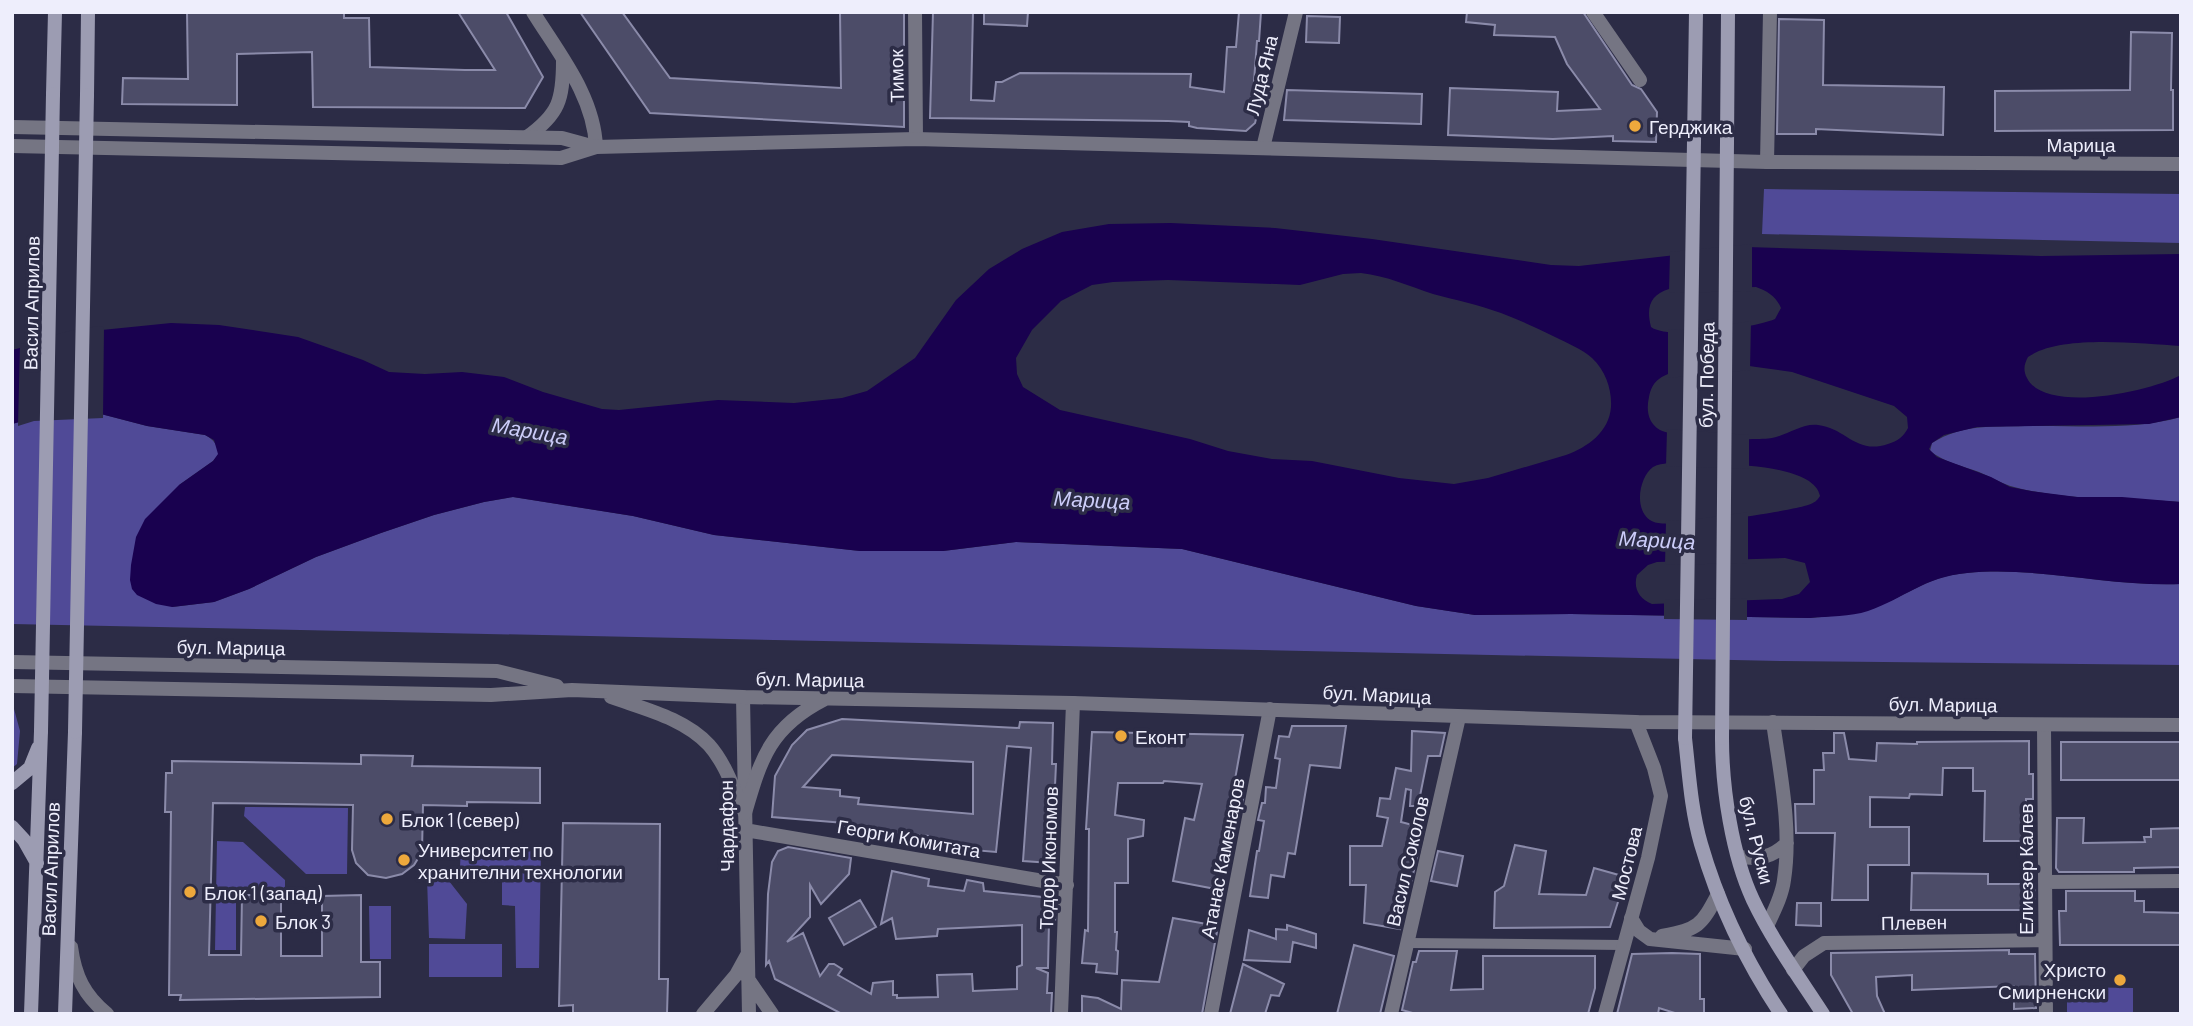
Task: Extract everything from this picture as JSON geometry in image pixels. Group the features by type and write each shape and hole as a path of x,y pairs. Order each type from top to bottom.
{"main road":[{"name":"Васил Априлов","path":"31,1014 41,736 55,12"},
{"name":"Васил Априлов","path":"65,1014 75,732 88,12"},
{"name":"бул. Победа","path":"1696,12 1685,738 1700,842 1718,894"},
{"name":"бул. Победа","path":"1722,738 1728,12"},
{"path":"12,783 30,768 41,736"},
{"name":"бул. Руски","path":"1722,738 1724,783 1739,857 1752,899 1793,970 1824,1014"},
{"path":"12,827 24,840 37,863"},
{"path":"1718,894 1765,990 1782,1014"}],"street":[{"path":"533,12 590,107 595,125 596,147"},
{"name":"Тимок","path":"915,12 916,139"},
{"name":"Луда Яна","path":"1263,148 1296,12"},
{"path":"1593,12 1640,80"},
{"path":"1767,162 1770,12"},
{"path":"527,138 544,125 559,103 563,83 562,60"},
{"name":"Марица","path":"12,127 562,138 596,147"},
{"name":"Марица","path":"12,146 561,158 596,147 916,139 1767,162 2181,164"},
{"name":"бул. Марица","path":"12,662 497,671 572,690"},
{"name":"бул. Марица","path":"12,686 491,695 572,690 1636,722 2181,725"},
{"path":"596,691 679,723 694,732 709,745 720,760 745,813"},
{"name":"Чардафон","path":"743,697 749,1014"},
{"path":"745,813 758,766 780,730 798,715 827,698"},
{"name":"Тодор Икономов","path":"1061,1014 1073,703"},
{"name":"Атанас Каменаров","path":"1211,1014 1270,709"},
{"name":"Васил Соколов","path":"1391,1014 1460,717"},
{"name":"Мостова","path":"1605,1014 1648,858 1661,796 1654,768 1636,722"},
{"path":"1767,926 1780,897 1787,843 1773,722"},
{"name":"Елиезер Калев","path":"2044,725 2046,1014"},
{"name":"Георги Комитата","path":"745,830 1067,885"},
{"path":"1739,857 1757,859 1776,854 1787,843"},
{"path":"2045,882 2181,881"},
{"path":"1650,939 1701,923 1718,894"},
{"path":"1632,918 1639,931 1650,939 1745,949"},
{"path":"67,921 77,977 89,997 107,1014"},
{"name":"Плевен","path":"1793,970 1804,956 1824,943 2045,940"},
{"path":"703,1014 736,975 747,954"},
{"path":"748,979 772,1014"}],"lane":[{"path":"1408,943 1623,946"}],"shaded area":[{"path":"1764,189 2181,194 2181,243 1762,234"},
{"path":"101,414 147,426 205,435 217,448 219,454 213,461 179,485 172,607 214,602 249,589 316,557 381,533 434,515 513,497 633,516 714,535 860,551 943,551 1016,542 1182,549 1416,606 1475,615 1810,618 1847,614 1874,607 1943,577 1967,573 2021,572 2128,583 2181,584 2181,665 1782,661 12,624 12,424 34,418"},
{"path":"2181,417 2181,502 2076,497 2034,492 2005,484 1947,461 1930,451 1932,443 1943,437 1977,428 2124,426"},
{"path":"12,709 20,731 17,764 12,768"},
{"path":"245,807 348,808 347,874 306,874 244,816"},
{"path":"217,841 243,842 285,880 285,890 236,891 236,950 215,950"},
{"path":"461,846 541,848 539,968 516,968 515,906 502,905 502,882 483,880 482,868 460,867"},
{"path":"438,867 467,904 465,939 429,938 427,878"},
{"path":"369,906 391,906 391,959 370,959"},
{"path":"429,944 502,944 502,977 429,977"},
{"path":"2067,987 2133,988 2133,1014 2067,1014"}],"water":[{"path":"1171,223 1275,228 1551,265 1579,266 1746,247 2041,256 2181,254 2181,346 2102,342 2060,345 2028,357 2024,368 2027,378 2038,389 2076,398 2124,393 2181,375 2181,417 2149,424 1977,427 1944,435 1932,443 1929,449 1937,457 2010,487 2077,497 2122,497 2181,502 2181,584 2128,583 2020,572 1967,573 1927,583 1868,611 1839,616 1475,615 1416,606 1182,549 1016,542 943,551 860,551 714,535 633,516 513,497 434,515 381,533 316,557 249,589 214,602 172,607 156,604 137,595 132,589 131,565 136,537 145,519 179,485 213,461 218,454 214,440 205,435 147,426 101,414 34,418 12,424 12,350 82,332 171,323 219,325 298,337 389,372 462,372 504,377 543,392 602,409 619,410 718,400 794,403 842,398 867,391 915,358 956,300 989,269 1022,249 1062,232 1109,224","holes":["1343,274 1380,276 1493,310 1579,349 1597,363 1607,381 1611,407 1602,431 1582,448 1566,455 1488,478 1454,484 1399,478 1312,461 1272,459 1228,451 1190,439 1060,410 1023,387 1017,374 1016,358 1032,330 1061,301 1092,285 1168,280 1300,285","1756,287 1771,294 1781,308 1775,319 1749,326 1692,333 1660,331 1651,327 1649,308 1657,295 1669,289","1749,366 1792,372 1894,406 1907,417 1908,428 1897,440 1877,446 1859,444 1828,427 1818,425 1763,439 1668,433 1653,424 1649,416 1648,402 1654,384 1673,372","1668,463 1727,464 1777,470 1798,475 1813,484 1820,496 1815,502 1796,508 1705,522 1665,524 1647,518 1640,504 1644,479 1655,466","1785,558 1805,563 1810,582 1799,594 1782,599 1652,604 1640,596 1636,584 1637,575 1648,565 1657,562"]}],"pier":[{"path":"1752,244 1752,291 1669,293 1670,252"},
{"path":"1751,321 1750,370 1668,378 1668,330"},
{"path":"104,326 103,418 34,421 18,426 20,344 81,328"},
{"path":"1667,429 1749,435 1749,469 1666,466"},
{"path":"1748,512 1748,563 1665,565 1666,521"},
{"path":"1747,598 1747,620 1664,619 1664,600"}],"building":[{"path":"187,12 344,12 344,18 369,18 370,67 495,70 458,12 506,12 543,77 525,108 313,107 312,52 237,54 237,105 122,104 123,78 188,79"},
{"path":"580,12 622,12 670,78 841,88 840,12 904,12 904,127 650,113"},
{"path":"933,12 973,12 971,100 994,101 996,82 1002,82 1020,73 1191,74 1190,87 1224,92 1227,47 1236,47 1239,12 1261,12 1253,95 1262,96 1255,123 1246,131 1197,128 1189,126 1189,122 1168,121 930,118"},
{"path":"984,12 1028,12 1027,26 984,24"},
{"path":"1467,12 1583,12 1632,85 1641,89 1657,112 1656,142 1613,141 1613,136 1553,139 1448,135 1450,88 1558,92 1557,111 1600,109 1567,64 1555,37 1494,35 1495,25 1466,22"},
{"path":"1307,16 1340,17 1339,43 1306,42"},
{"path":"1779,19 1824,20 1823,85 1944,87 1943,135 1816,129 1816,134 1777,134"},
{"path":"2131,32 2172,33 2173,130 1995,131 1995,91 2130,90"},
{"path":"1287,90 1422,94 1421,124 1284,120"},
{"path":"842,719 1019,728 1020,722 1053,723 1052,764 1056,764 1055,786 1052,786 1051,863 1023,861 1031,748 1007,746 996,852 927,846 928,836 837,826 845,823 772,817 775,776 792,745 807,730","holes":["832,755 973,762 973,814 858,804 859,798 840,796 840,790 803,787"]},
{"path":"1292,726 1346,726 1340,768 1310,765 1295,854 1288,853 1284,877 1271,875 1268,898 1250,896 1264,821 1258,820 1262,803 1265,803 1266,787 1276,788 1280,759 1275,758 1279,736 1289,737"},
{"path":"1412,731 1445,733 1440,756 1428,756 1418,806 1410,806 1411,790 1406,789 1401,822 1424,828 1400,929 1364,923 1366,885 1350,885 1350,846 1382,846 1388,818 1377,816 1380,798 1390,799 1396,768 1411,771"},
{"path":"1092,732 1243,735 1232,796 1243,799 1239,817 1235,819 1221,890 1173,881 1185,818 1194,820 1202,784 1164,781 1118,783 1115,815 1144,820 1143,836 1128,839 1128,883 1115,883 1117,974 1096,972 1097,964 1082,963 1085,930 1088,931 1089,829 1086,829"},
{"path":"1834,733 1844,733 1849,759 1876,761 1877,743 2029,741 2029,774 2033,774 2033,799 2026,799 2026,841 1984,841 1985,791 1973,791 1973,768 1943,768 1942,795 1870,797 1870,827 1909,827 1909,865 1868,865 1868,900 1832,900 1835,833 1796,833 1795,804 1814,804 1814,770 1824,770 1823,753 1834,753"},
{"path":"2061,742 2181,742 2181,780 2061,780"},
{"path":"361,755 413,756 412,766 540,768 540,803 467,802 467,806 423,805 422,852 414,865 402,874 386,878 368,875 356,863 352,850 353,805 213,803 209,955 241,955 242,895 281,895 281,956 322,956 322,896 361,895 361,962 380,962 380,997 180,1000 181,995 169,995 171,812 165,812 166,773 172,773 172,761 361,764"},
{"path":"2057,818 2084,818 2083,843 2145,842 2144,837 2151,837 2151,829 2181,828 2181,867 2134,868 2134,872 2059,872 2056,868"},
{"path":"563,823 660,824 659,979 668,979 667,1014 573,1014 573,1005 559,1006"},
{"path":"1515,845 1546,851 1539,894 1586,895 1594,868 1626,877 1610,927 1494,928 1495,892 1504,886"},
{"path":"788,847 851,858 849,874 821,904 810,885 810,917 787,942 803,933 820,976 829,964 834,964 842,969 838,975 871,994 873,983 893,981 893,995 897,995 897,998 938,997 937,975 972,974 973,991 1017,989 1017,967 1022,965 1022,925 938,929 937,936 896,939 892,918 881,924 892,871 929,879 928,886 964,891 967,880 983,883 984,891 1052,898 1056,904 1055,922 1049,922 1048,968 1036,968 1048,973 1047,993 1052,993 1051,1014 842,1014 775,979 769,961 766,965 768,894 772,862 778,851"},
{"path":"1438,851 1463,856 1457,886 1431,881"},
{"path":"1912,873 1988,874 1988,884 2035,884 2034,910 1911,910"},
{"path":"2066,891 2135,891 2135,901 2144,901 2144,912 2181,913 2181,945 2060,945 2059,911 2066,911"},
{"path":"860,900 876,927 844,945 829,918"},
{"path":"1797,903 1821,903 1821,926 1796,925"},
{"path":"1173,918 1218,926 1202,1014 1082,1014 1082,996 1098,998 1121,1009 1122,980 1159,982"},
{"path":"1287,925 1316,934 1316,948 1293,942 1290,962 1244,960 1249,930 1276,939 1276,929 1287,930"},
{"path":"1354,945 1394,956 1380,1014 1337,1014"},
{"path":"2009,950 2009,954 2035,954 2036,1008 2014,1009 2014,986 1912,990 1912,975 1876,977 1877,996 1885,1014 1853,1014 1831,975 1831,953"},
{"path":"1419,951 1457,951 1451,990 1483,989 1483,956 1595,956 1595,988 1588,1014 1416,1014 1402,1010 1413,962 1416,962"},
{"path":"1632,954 1700,954 1700,999 1704,999 1704,1014 1678,1014 1659,1008 1658,1014 1617,1014"},
{"path":"1243,964 1284,984 1279,996 1271,995 1265,1014 1230,1014"}],"place":[{"name":"Герджика","path":"1635,126"},
{"name":"Еконт","path":"1121,736"},
{"name":"Блок 1 (север)","path":"387,819"},
{"name":"Университет по хранителни технологии","path":"404,860"},
{"name":"Блок 1 (запад)","path":"190,892"},
{"name":"Блок 3","path":"261,921"},
{"name":"Христо Смирненски","path":"2120,980"}]}
